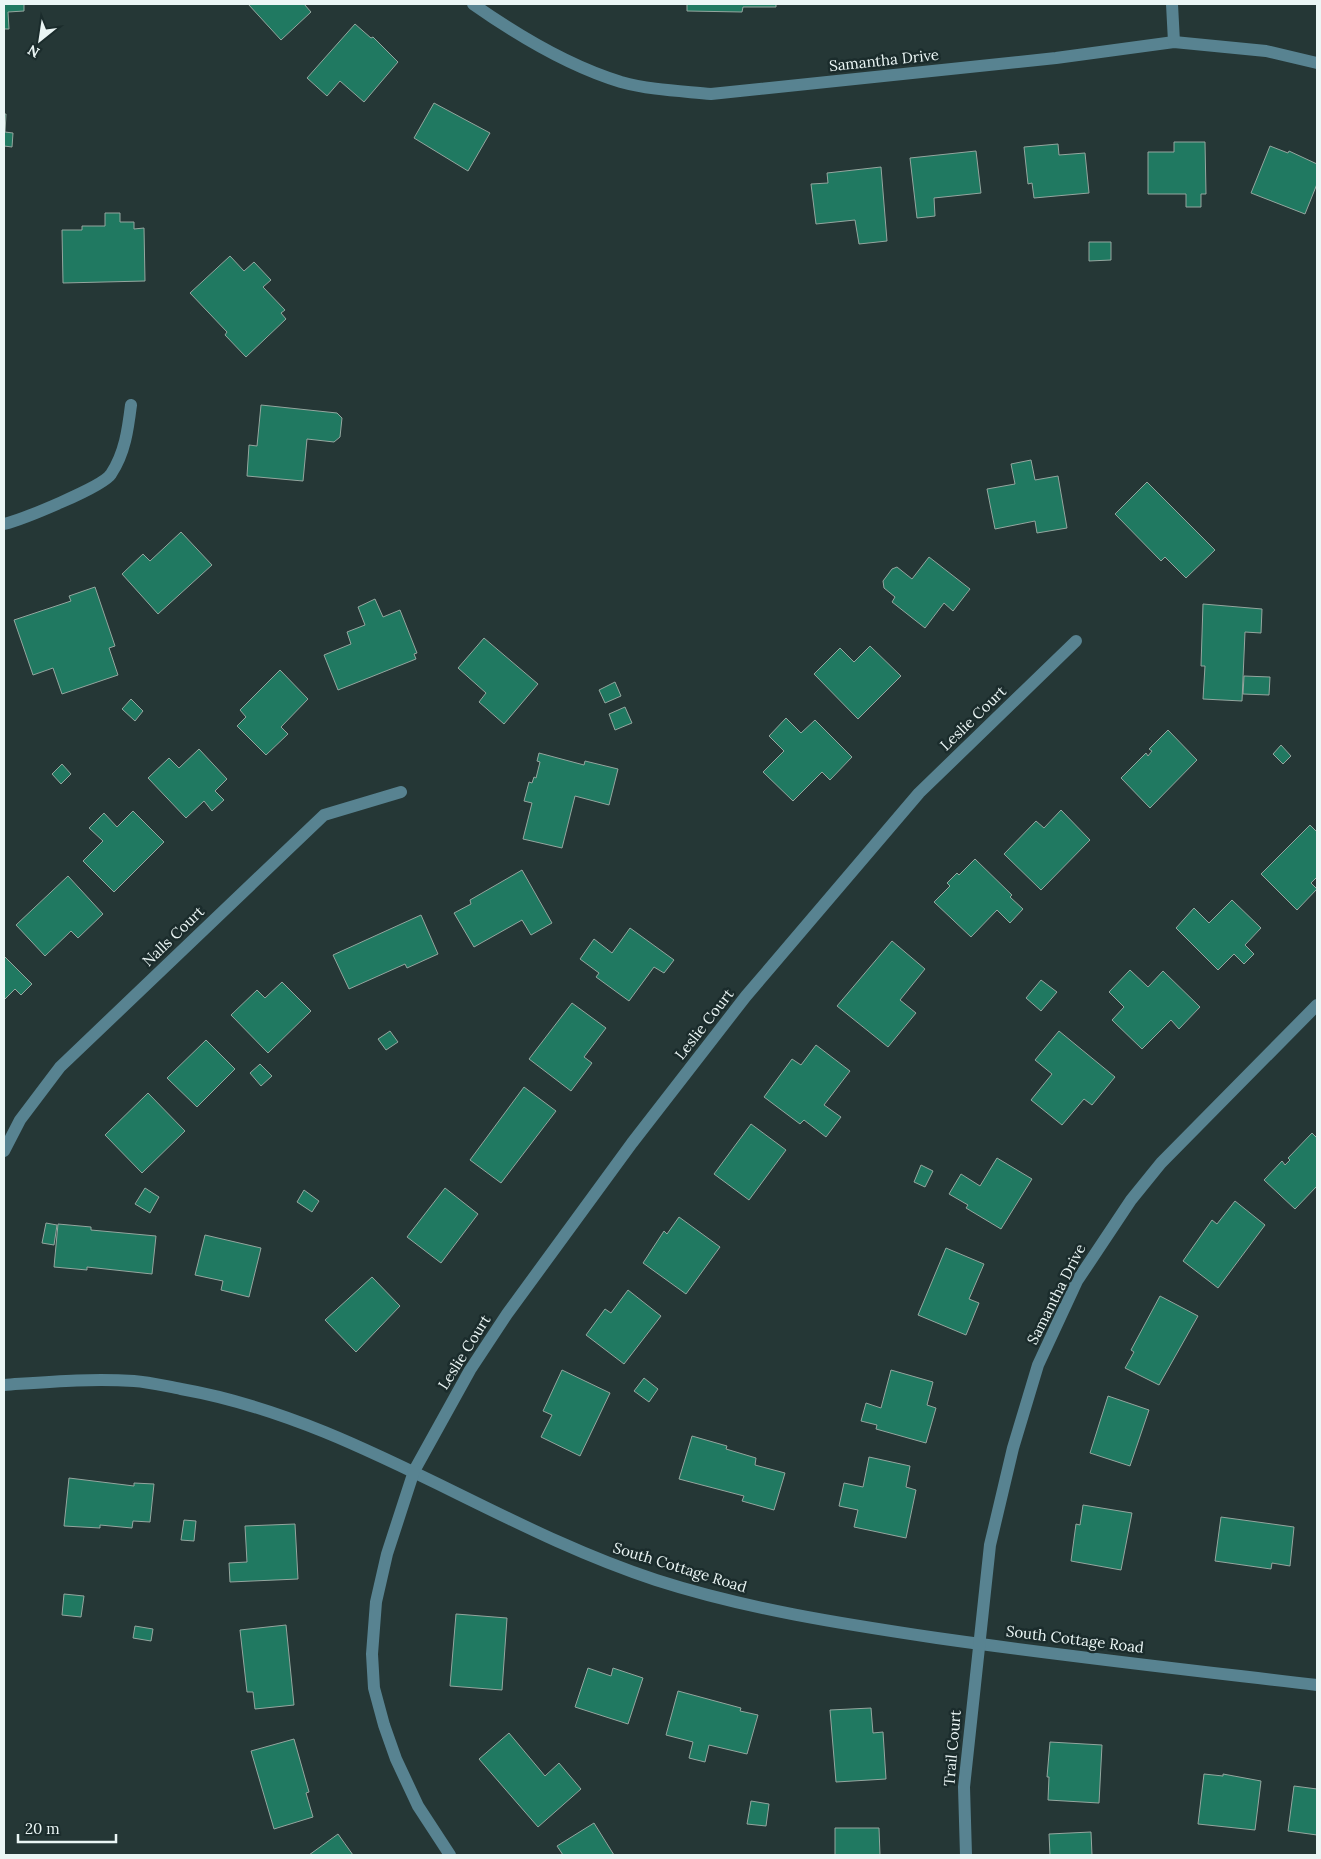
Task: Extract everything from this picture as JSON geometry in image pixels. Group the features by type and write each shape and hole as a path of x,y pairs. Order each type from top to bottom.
{"street":[{"name":"Samantha Drive","path":"473,4 497,21 553,53 620,82 661,90 711,94 1046,59 1174,42 1266,51 1317,63"},
{"path":"1172,4 1174,42"},
{"path":"4,524 62,503 110,476 126,442 131,405"},
{"name":"Leslie Court","path":"450,1855 418,1806 396,1759 374,1688 372,1654 376,1602 387,1554 414,1471 470,1370 507,1314 632,1143 746,996 919,793 1076,641"},
{"name":"Nalls Court","path":"4,1151 20,1120 60,1067 324,815 402,792"},
{"name":"Samantha Drive","path":"978,1644 990,1545 1013,1448 1038,1365 1077,1281 1131,1200 1161,1163 1317,1005"},
{"name":"South Cottage Road","path":"4,1385 74,1380 136,1381 203,1393 267,1409 342,1438 414,1471 487,1509 587,1555 657,1580 760,1607 870,1628 978,1644 1317,1685"},
{"name":"Trail Court","path":"966,1855 964,1787 978,1644"}],"building":[{"path":"4,4 24,4 24,11 8,12 9,29 4,29"},
{"path":"248,4 304,4 311,12 281,40"},
{"path":"687,4 776,4 776,7 743,7 742,12 687,11"},
{"path":"355,24 371,38 373,37 398,62 364,102 340,81 327,96 307,78"},
{"path":"434,103 490,133 468,171 414,138"},
{"path":"4,114 6,114 5,132 13,133 12,147 4,146"},
{"path":"1174,142 1205,142 1206,194 1201,194 1201,207 1186,207 1186,194 1148,194 1148,152 1174,152"},
{"path":"1058,144 1059,155 1085,153 1089,193 1034,198 1032,183 1028,184 1024,147"},
{"path":"1270,146 1288,153 1289,151 1317,164 1317,184 1305,214 1251,193"},
{"path":"976,151 981,193 934,198 935,216 917,218 910,158"},
{"path":"881,167 887,241 859,244 855,220 816,224 811,184 828,183 827,173"},
{"path":"105,213 120,213 120,222 134,222 134,229 144,228 145,281 63,283 62,230 82,230 82,226 105,226"},
{"path":"1089,242 1111,242 1111,260 1089,261"},
{"path":"230,256 244,271 254,262 271,280 263,287 285,310 281,313 286,319 246,357 225,335 227,332 190,293"},
{"path":"261,405 337,413 342,418 340,437 334,442 307,439 303,481 247,476 249,445 257,446"},
{"path":"1031,460 1035,480 1058,476 1067,528 1037,533 1035,521 995,529 987,489 1015,484 1011,464"},
{"path":"1147,482 1215,550 1186,578 1165,557 1161,561 1115,514"},
{"path":"181,532 212,565 158,614 122,574 143,554 150,561"},
{"path":"929,557 970,589 953,611 944,603 925,628 892,602 895,597 884,588 883,581 892,569 897,567 912,579"},
{"path":"95,587 115,646 109,648 118,675 62,694 53,668 33,675 14,620 71,601 69,596"},
{"path":"375,599 383,617 400,610 417,653 414,654 416,659 338,690 324,655 351,644 347,632 365,625 358,607"},
{"path":"1203,604 1262,609 1261,633 1245,632 1242,701 1203,699 1205,666 1201,666"},
{"path":"484,638 538,684 504,724 479,702 486,693 458,668"},
{"path":"870,646 901,676 858,719 814,674 840,648 854,662"},
{"path":"280,670 308,699 281,727 288,734 266,755 237,726 246,717 240,710"},
{"path":"1244,676 1270,677 1269,695 1243,694"},
{"path":"615,682 621,696 605,703 599,690"},
{"path":"131,699 143,711 135,721 122,709"},
{"path":"625,707 632,723 615,730 609,714"},
{"path":"786,718 801,733 815,720 852,757 830,780 822,772 793,801 763,772 784,751 769,736"},
{"path":"1168,730 1197,760 1150,808 1121,778 1146,753 1148,756 1152,751 1149,749"},
{"path":"1281,745 1291,756 1283,764 1273,754"},
{"path":"199,749 227,779 215,791 224,800 212,811 204,801 186,818 148,778 169,758 179,768"},
{"path":"539,753 584,765 585,761 618,769 609,805 575,796 562,848 523,839 532,803 524,801 529,782 532,783 534,777 536,778 540,762 537,761"},
{"path":"62,764 71,774 61,784 52,774"},
{"path":"1061,810 1090,840 1041,890 1004,854 1036,821 1044,828"},
{"path":"133,811 164,842 114,892 83,861 103,841 89,828 104,813 117,827"},
{"path":"1310,825 1317,832 1317,877 1311,883 1317,889 1297,910 1261,874"},
{"path":"975,859 1012,895 1010,897 1023,909 1010,923 997,910 971,937 934,902 950,886 947,883 957,873 959,875"},
{"path":"522,870 552,923 531,935 522,920 474,947 454,913 471,904 470,900"},
{"path":"68,876 103,914 78,938 71,931 45,956 16,925"},
{"path":"1232,900 1261,928 1245,945 1254,954 1244,964 1234,954 1218,970 1176,928 1194,908 1209,923"},
{"path":"421,915 438,954 407,968 405,964 349,989 333,955"},
{"path":"630,928 674,960 664,973 654,967 629,1001 596,977 599,973 580,959 594,939 612,953"},
{"path":"892,941 925,969 900,1000 916,1013 888,1047 837,1006"},
{"path":"4,956 32,984 21,995 15,989 4,1000"},
{"path":"1130,970 1148,987 1163,971 1200,1007 1179,1029 1171,1020 1142,1049 1112,1020 1124,1007 1109,992"},
{"path":"1041,980 1057,992 1041,1011 1026,998"},
{"path":"282,982 311,1011 268,1053 231,1015 257,990 265,998"},
{"path":"572,1003 606,1028 584,1057 592,1063 571,1091 529,1059"},
{"path":"390,1031 398,1042 386,1050 378,1039"},
{"path":"1059,1031 1115,1077 1092,1105 1084,1099 1062,1125 1031,1100 1052,1074 1035,1060"},
{"path":"206,1040 235,1069 197,1107 167,1078"},
{"path":"816,1045 850,1071 824,1105 841,1117 826,1137 804,1120 800,1124 764,1097 792,1059 801,1065"},
{"path":"260,1064 272,1076 261,1086 250,1073"},
{"path":"524,1087 556,1111 501,1183 470,1160"},
{"path":"148,1093 185,1131 142,1173 105,1135"},
{"path":"751,1124 786,1150 749,1200 714,1174"},
{"path":"1312,1133 1317,1138 1317,1186 1295,1209 1264,1180 1282,1161 1285,1165 1290,1160 1288,1158"},
{"path":"997,1158 1032,1179 1001,1229 966,1208 968,1205 949,1194 961,1174 980,1186"},
{"path":"921,1165 933,1171 925,1187 914,1182"},
{"path":"145,1188 159,1197 150,1213 135,1204"},
{"path":"445,1188 478,1214 441,1263 407,1237"},
{"path":"304,1190 319,1201 312,1212 297,1202"},
{"path":"1235,1201 1265,1225 1218,1288 1183,1261 1212,1220 1217,1224"},
{"path":"679,1217 720,1247 686,1294 643,1263 664,1231 667,1234"},
{"path":"46,1223 57,1225 54,1245 42,1243"},
{"path":"58,1224 91,1227 91,1230 156,1236 152,1274 87,1267 87,1270 54,1267"},
{"path":"205,1235 261,1248 249,1297 221,1290 223,1281 195,1275"},
{"path":"946,1248 984,1264 969,1299 979,1303 966,1335 918,1315"},
{"path":"372,1277 400,1306 356,1352 325,1320"},
{"path":"628,1290 661,1316 624,1364 586,1335 605,1309 611,1313"},
{"path":"1160,1296 1198,1316 1159,1385 1125,1368 1134,1352 1131,1350"},
{"path":"562,1370 610,1393 580,1456 541,1437 552,1415 543,1411"},
{"path":"891,1370 933,1382 927,1405 936,1408 926,1443 876,1429 877,1425 861,1421 866,1403 881,1408"},
{"path":"644,1378 658,1389 649,1402 634,1391"},
{"path":"1108,1396 1149,1410 1130,1466 1090,1453"},
{"path":"692,1436 727,1446 726,1449 756,1458 755,1465 785,1473 774,1510 742,1501 744,1496 679,1479"},
{"path":"869,1457 910,1466 906,1487 916,1490 906,1538 854,1527 858,1510 839,1506 844,1483 863,1487"},
{"path":"69,1478 134,1486 134,1483 154,1484 150,1522 133,1521 132,1528 100,1525 100,1528 64,1526"},
{"path":"1083,1505 1132,1513 1121,1570 1071,1561 1076,1524 1080,1525"},
{"path":"1221,1517 1294,1527 1290,1566 1272,1563 1271,1569 1215,1561"},
{"path":"184,1520 196,1521 194,1541 181,1540"},
{"path":"295,1524 298,1579 230,1582 229,1563 247,1562 245,1526"},
{"path":"64,1594 84,1596 81,1617 62,1615"},
{"path":"456,1614 507,1618 502,1690 450,1686"},
{"path":"286,1625 294,1705 255,1709 253,1692 247,1692 240,1630"},
{"path":"135,1626 153,1629 151,1641 133,1638"},
{"path":"588,1668 611,1676 613,1668 643,1678 628,1724 575,1707"},
{"path":"678,1691 741,1708 740,1711 758,1715 747,1754 709,1745 705,1762 689,1758 693,1742 666,1735"},
{"path":"871,1708 873,1733 883,1732 886,1779 836,1782 830,1710"},
{"path":"509,1733 545,1776 559,1763 581,1789 538,1827 479,1759"},
{"path":"294,1739 309,1792 306,1793 313,1817 274,1829 251,1751"},
{"path":"1050,1742 1102,1745 1099,1803 1048,1800 1049,1777 1047,1777"},
{"path":"1204,1774 1223,1776 1223,1774 1261,1781 1255,1830 1198,1824"},
{"path":"1294,1786 1317,1789 1317,1835 1288,1831"},
{"path":"751,1801 769,1804 766,1826 747,1824"},
{"path":"594,1823 614,1855 563,1855 557,1846"},
{"path":"835,1828 879,1828 880,1855 835,1855"},
{"path":"1091,1832 1092,1855 1050,1855 1049,1834"},
{"path":"338,1834 353,1855 309,1855"}]}
